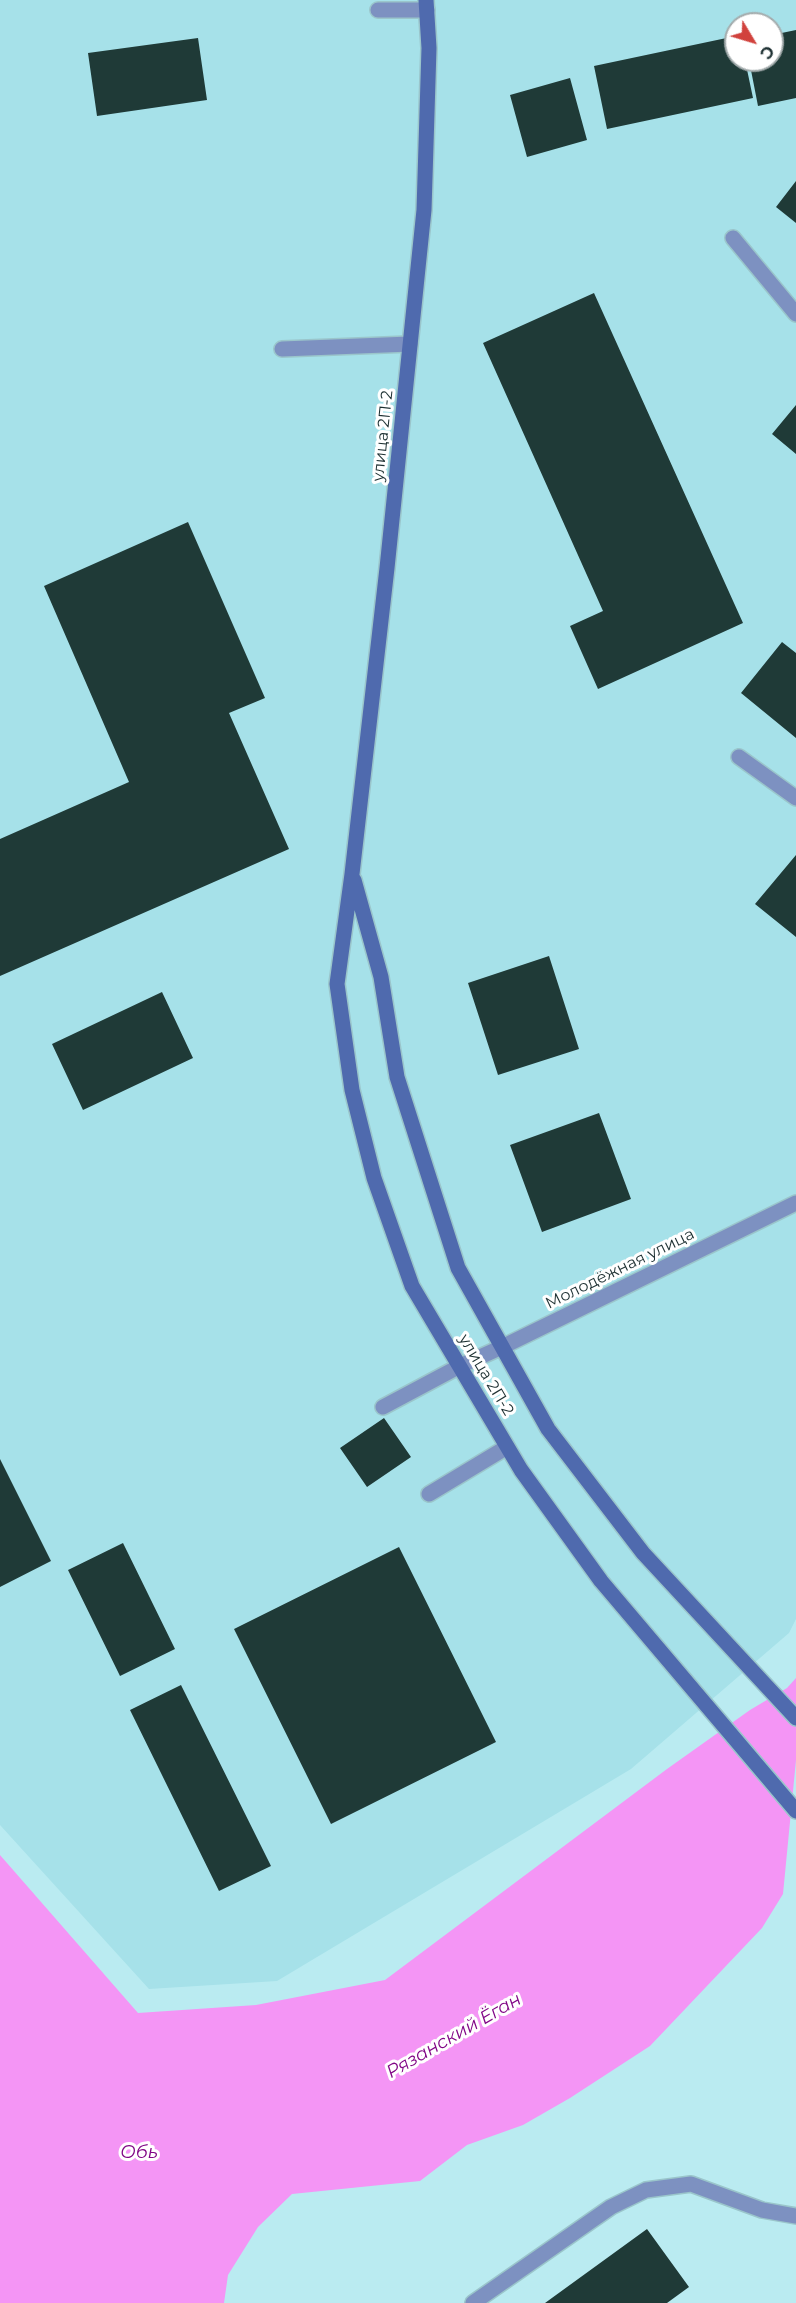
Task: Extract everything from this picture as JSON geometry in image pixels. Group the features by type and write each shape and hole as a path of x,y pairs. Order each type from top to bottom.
{"main road":[{"name":"улица 2П-2","path":"427,5 429,48 424,210 352,874 337,984 352,1090 374,1178 412,1286 521,1470 601,1581 796,1811"},
{"name":"улица 2П-2","path":"352,874 381,978 397,1077 458,1268 548,1429 643,1553 796,1718"}],"street":[{"path":"378,10 427,5"},
{"path":"733,238 796,314"},
{"path":"282,349 410,344"},
{"path":"739,757 796,798"},
{"name":"Молодёжная улица","path":"383,1407 460,1366 796,1203"},
{"path":"429,1494 507,1447"},
{"path":"473,2303 611,2207 646,2190 691,2184 762,2210 796,2216"}],"shaded area":[{"path":"0,0 796,0 796,1619 789,1633 631,1769 277,1981 149,1989 0,1825"}],"water":[{"name":"Обь","path":"796,1678 796,1760 783,1894 762,1928 650,2046 570,2098 523,2125 467,2145 420,2181 292,2194 258,2227 228,2275 224,2303 0,2303 0,1855 138,2013 256,2005 385,1980 667,1769 750,1710 787,1688"}],"building":[{"path":"796,30 796,98 758,106 751,72 784,72 784,32"},
{"path":"198,38 207,100 97,116 88,53"},
{"path":"724,39 724,72 748,72 753,98 607,129 594,66"},
{"path":"570,78 587,140 527,157 510,95"},
{"path":"796,181 796,223 776,207"},
{"path":"594,293 743,623 598,689 570,626 603,611 483,343"},
{"path":"796,405 796,454 772,434"},
{"path":"188,522 265,698 229,713 289,849 0,976 0,839 129,782 44,586"},
{"path":"782,642 796,653 796,738 741,693"},
{"path":"796,855 796,937 755,904"},
{"path":"549,956 579,1049 498,1075 468,983"},
{"path":"162,992 193,1058 83,1110 52,1044"},
{"path":"599,1113 631,1199 542,1232 510,1145"},
{"path":"384,1418 411,1457 367,1487 340,1448"},
{"path":"0,1459 51,1561 0,1587"},
{"path":"123,1543 175,1649 120,1676 68,1570"},
{"path":"399,1547 496,1742 331,1824 234,1629"},
{"path":"181,1685 271,1866 219,1891 130,1710"},
{"path":"647,2229 689,2287 667,2303 545,2303"}],"water label":[{"name":"Рязанский Ёган","path":"454,2036"}]}
